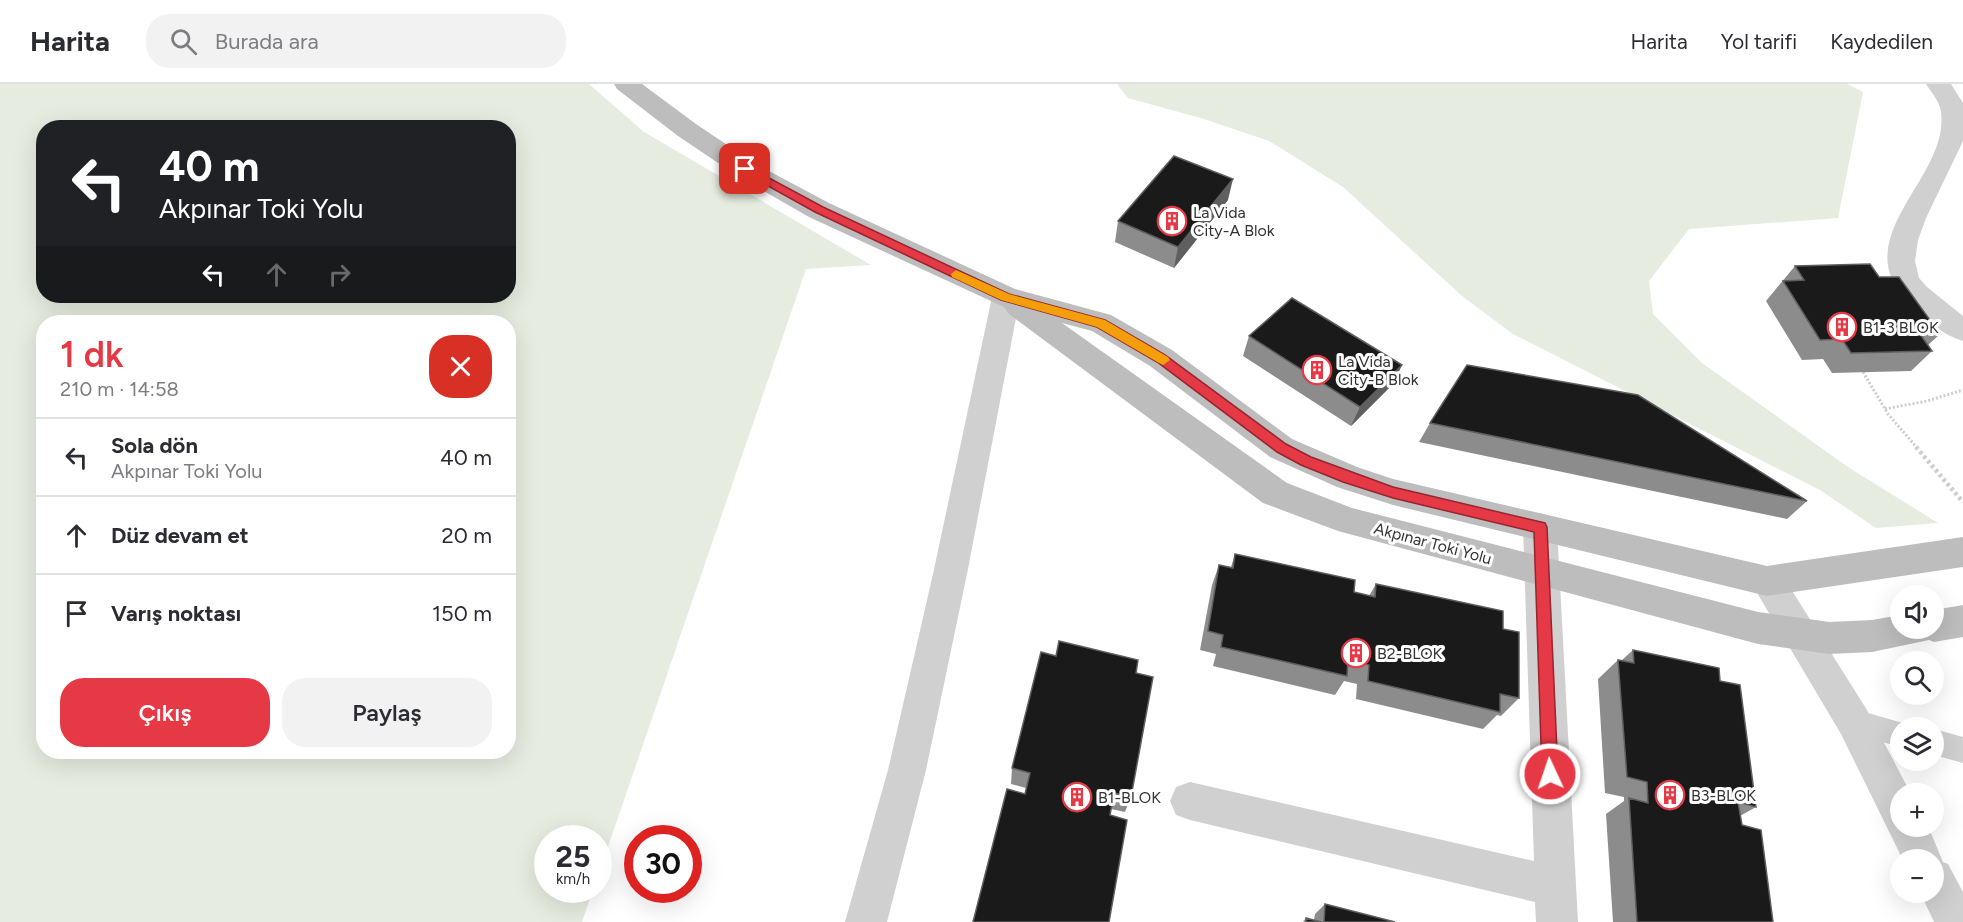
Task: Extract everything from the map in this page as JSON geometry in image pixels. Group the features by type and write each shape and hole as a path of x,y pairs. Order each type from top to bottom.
{"main road":[{"path":"626,84 687,130 745,169 819,210 1006,297 1101,323 1161,358 1281,448 1348,478 1393,492 1767,582 1963,552"},
{"name":"Akpınar Toki Yolu","path":"1006,297 1275,493 1350,522 1758,628 1829,638 1890,633"},
{"path":"1944,624 1963,621"}],"street":[{"path":"1938,84 1954,112 1955,133 1905,237 1900,264 1905,279 1920,299 1963,330"},
{"path":"866,922 909,759 951,574 1006,297"},
{"path":"1190,801 1556,904 1540,527"},
{"path":"1767,582 1854,722 1890,793"},
{"path":"1944,898 1956,922"}],"lane":[{"path":"1854,722 1890,731"},
{"path":"1944,745 1963,750"}],"path":[{"path":"1863,372 1885,409 1963,502"},
{"path":"1885,409 1927,401 1963,390"}],"shaded area":[{"path":"0,84 589,84 644,132 871,265 806,269 612,835 612,825 534,825 534,903 589,903 582,922 0,922"},
{"path":"1117,84 1847,84 1863,92 1838,218 1689,229 1649,281 1653,314 1702,363 1848,467 1938,523 1876,528 1820,490 1513,334 1462,296 1343,187 1269,141 1204,119 1128,98"}],"building":[{"name":"La Vida City-A Blok","path":"1174,156 1233,179 1178,247 1118,221"},
{"path":"1870,264 1879,277 1899,277 1940,334 1920,334 1932,351 1851,353 1842,339 1820,340 1783,281 1804,280 1795,266"},
{"path":"1292,298 1402,365 1360,407 1249,336"},
{"path":"1467,365 1638,395 1807,501 1430,423"},
{"name":"B2-BLOK","path":"1235,554 1355,580 1354,592 1375,597 1376,584 1503,611 1503,629 1519,632 1519,698 1500,694 1500,712 1368,681 1369,665 1348,660 1347,676 1221,647 1223,635 1208,631 1219,565 1233,568"},
{"name":"B1-BLOK","path":"1059,641 1138,660 1136,673 1153,677 1131,797 1114,793 1110,815 1127,820 1109,922 973,922 1007,789 1025,794 1030,773 1012,768 1041,652 1056,656"},
{"name":"B3-BLOK","path":"1633,650 1719,668 1720,681 1740,685 1756,807 1738,802 1742,825 1761,830 1773,922 1637,922 1629,798 1648,803 1647,782 1627,777 1618,660 1634,663"},
{"path":"1325,904 1395,922 1324,922"},
{"path":"1306,918 1321,922 1306,922"}],"slow traffic":[{"path":"956,274 1006,297 1101,323 1163,360"}],"place":[{"name":"La Vida City-A Blok","path":"1172,221"},
{"name":"B1-3 BLOK","path":"1842,327"},
{"name":"La Vida City-B Blok","path":"1317,370"},
{"name":"B2-BLOK","path":"1356,653"},
{"name":"B3-BLOK","path":"1670,795"},
{"name":"B1-BLOK","path":"1077,797"}],"route":[{"path":"745,169 819,210 1006,297 1101,323 1161,358 1281,448 1306,461 1348,478 1393,492 1540,527 1550,774"}]}
